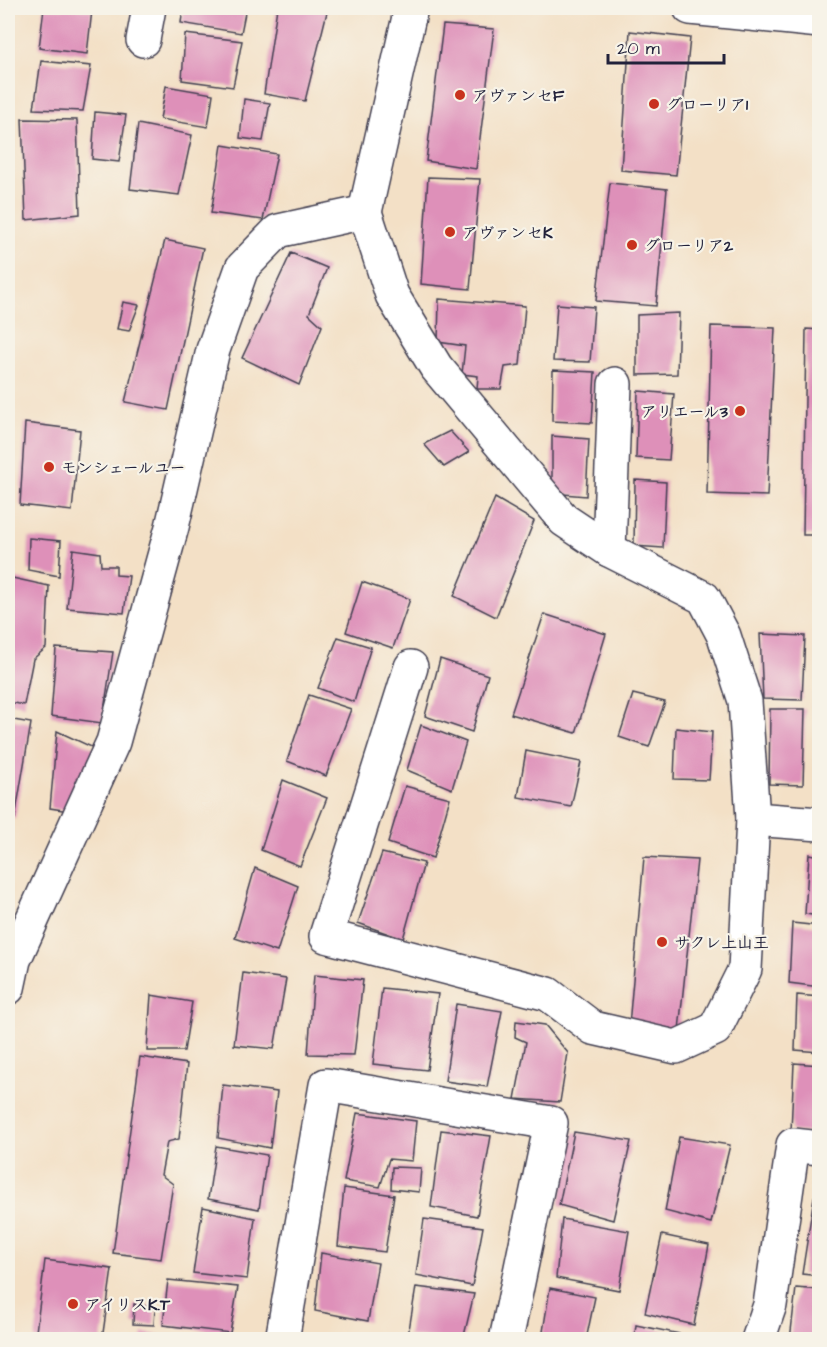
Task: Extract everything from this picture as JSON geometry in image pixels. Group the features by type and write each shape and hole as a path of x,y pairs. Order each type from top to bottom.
{"street":[{"path":"142,40 149,8"},
{"path":"411,8 365,212 392,295 436,368 564,520 609,550 704,598 724,636 745,702 753,819 745,969 715,1029 676,1047 592,1028 548,994 326,936 411,667"},
{"path":"690,8 819,21"},
{"path":"8,988 14,960 113,742 172,527 213,350 242,268 278,231 365,212"},
{"path":"609,550 615,384"},
{"path":"753,819 819,824"},
{"path":"282,1340 326,1086 551,1123 506,1340"},
{"path":"758,1340 770,1305 794,1145 819,1148"}],"building":[{"path":"44,8 92,10 87,54 39,48"},
{"path":"183,8 246,8 241,33 181,23"},
{"path":"277,8 328,8 305,101 264,94"},
{"name":"アヴァンセF","path":"443,25 494,29 476,169 426,161"},
{"name":"グローリア1","path":"630,31 690,38 676,175 621,170"},
{"path":"185,34 242,41 233,87 182,80"},
{"path":"41,61 91,66 83,111 34,109"},
{"path":"8,67 11,68 9,83 8,83"},
{"path":"166,86 213,94 208,127 160,119"},
{"path":"244,99 270,103 263,141 240,138"},
{"path":"95,112 126,115 119,162 92,159"},
{"path":"22,119 77,120 80,214 26,220"},
{"path":"138,124 192,135 179,195 130,189"},
{"path":"222,145 277,154 263,220 211,213"},
{"name":"アヴァンセK","path":"428,177 480,179 470,289 421,284"},
{"name":"グローリア2","path":"610,183 667,189 656,306 596,301"},
{"path":"165,240 203,248 168,410 125,402"},
{"path":"291,253 327,268 309,314 322,326 299,385 242,358"},
{"path":"439,299 525,306 520,365 505,367 501,389 477,389 478,376 462,374 465,346 438,342"},
{"path":"123,302 139,305 129,331 117,329"},
{"path":"557,304 594,307 590,362 553,361"},
{"path":"679,313 677,374 637,375 637,315"},
{"name":"アリエール3","path":"711,326 775,328 767,496 707,494"},
{"path":"806,329 820,330 820,535 803,535"},
{"path":"553,370 595,372 592,423 552,421"},
{"path":"638,391 674,394 669,460 636,458"},
{"name":"モンシェールユー","path":"25,423 80,430 72,511 20,505"},
{"path":"450,431 469,452 444,467 424,444"},
{"path":"552,436 589,439 586,496 552,493"},
{"path":"635,480 666,482 663,548 634,546"},
{"path":"495,498 534,521 496,617 454,596"},
{"path":"29,538 61,541 59,576 28,570"},
{"path":"73,549 100,553 101,566 116,566 116,575 129,576 124,613 67,608"},
{"path":"8,577 49,586 46,648 33,659 24,705 8,702"},
{"path":"362,582 410,599 393,648 346,632"},
{"path":"544,614 606,634 576,733 511,714"},
{"path":"760,634 805,636 802,700 763,699"},
{"path":"338,637 371,647 354,702 318,688"},
{"path":"56,648 113,652 102,723 51,716"},
{"path":"440,659 488,675 472,732 425,716"},
{"path":"633,694 665,702 649,747 619,737"},
{"path":"309,695 351,709 326,776 287,761"},
{"path":"770,709 805,709 803,785 769,784"},
{"path":"8,719 31,723 15,818 8,816"},
{"path":"421,725 466,742 452,789 407,770"},
{"path":"676,728 712,732 709,780 674,779"},
{"path":"57,731 96,749 69,811 50,808"},
{"path":"526,751 581,762 571,807 518,797"},
{"path":"283,780 327,798 300,866 261,850"},
{"path":"405,786 450,798 433,858 388,843"},
{"path":"382,853 424,863 403,939 358,923"},
{"path":"809,854 820,856 820,916 805,914"},
{"name":"サクレ上山王","path":"644,857 697,860 679,1030 629,1025"},
{"path":"255,868 298,886 277,952 235,938"},
{"path":"792,923 820,926 820,987 789,983"},
{"path":"243,973 286,979 274,1049 234,1045"},
{"path":"314,975 363,980 354,1055 308,1054"},
{"path":"382,988 438,994 427,1070 373,1064"},
{"path":"151,995 192,1002 184,1051 147,1051"},
{"path":"797,995 820,997 820,1052 795,1050"},
{"path":"456,1004 502,1011 487,1087 445,1081"},
{"path":"516,1021 545,1025 568,1053 560,1102 515,1099 526,1042 515,1037"},
{"path":"140,1057 187,1064 179,1139 167,1142 161,1175 173,1184 161,1259 113,1253"},
{"path":"794,1063 820,1065 820,1134 791,1131"},
{"path":"223,1085 277,1092 270,1148 218,1138"},
{"path":"357,1113 416,1121 412,1161 389,1159 380,1187 344,1181"},
{"path":"441,1130 491,1136 477,1216 431,1207"},
{"path":"574,1132 631,1141 613,1220 559,1205"},
{"path":"679,1137 730,1145 711,1223 665,1211"},
{"path":"216,1146 267,1155 259,1209 208,1199"},
{"path":"392,1167 421,1168 419,1192 391,1189"},
{"path":"344,1188 394,1195 385,1252 338,1246"},
{"path":"814,1197 820,1198 820,1276 802,1274"},
{"path":"203,1207 255,1218 247,1279 193,1273"},
{"path":"424,1219 483,1227 472,1286 416,1275"},
{"path":"562,1219 629,1231 619,1290 556,1278"},
{"path":"662,1235 709,1245 694,1325 645,1313"},
{"path":"321,1253 378,1263 368,1321 315,1311"},
{"name":"アイリスK.T","path":"45,1260 112,1269 102,1340 35,1340"},
{"path":"168,1280 238,1287 230,1333 163,1325"},
{"path":"416,1287 474,1294 463,1340 408,1336"},
{"path":"550,1288 595,1297 586,1340 542,1338"},
{"path":"796,1288 820,1290 820,1340 790,1340"},
{"path":"134,1304 155,1308 154,1325 133,1324"},
{"path":"636,1325 685,1335 684,1340 634,1340"},
{"path":"143,1333 181,1338 181,1340 142,1340"}],"place":[{"name":"アヴァンセF","path":"460,95"},
{"name":"グローリア1","path":"654,104"},
{"name":"アヴァンセK","path":"450,232"},
{"name":"グローリア2","path":"632,245"},
{"name":"アリエール3","path":"740,411"},
{"name":"モンシェールユー","path":"49,467"},
{"name":"サクレ上山王","path":"662,942"},
{"name":"アイリスK.T","path":"73,1304"}]}
